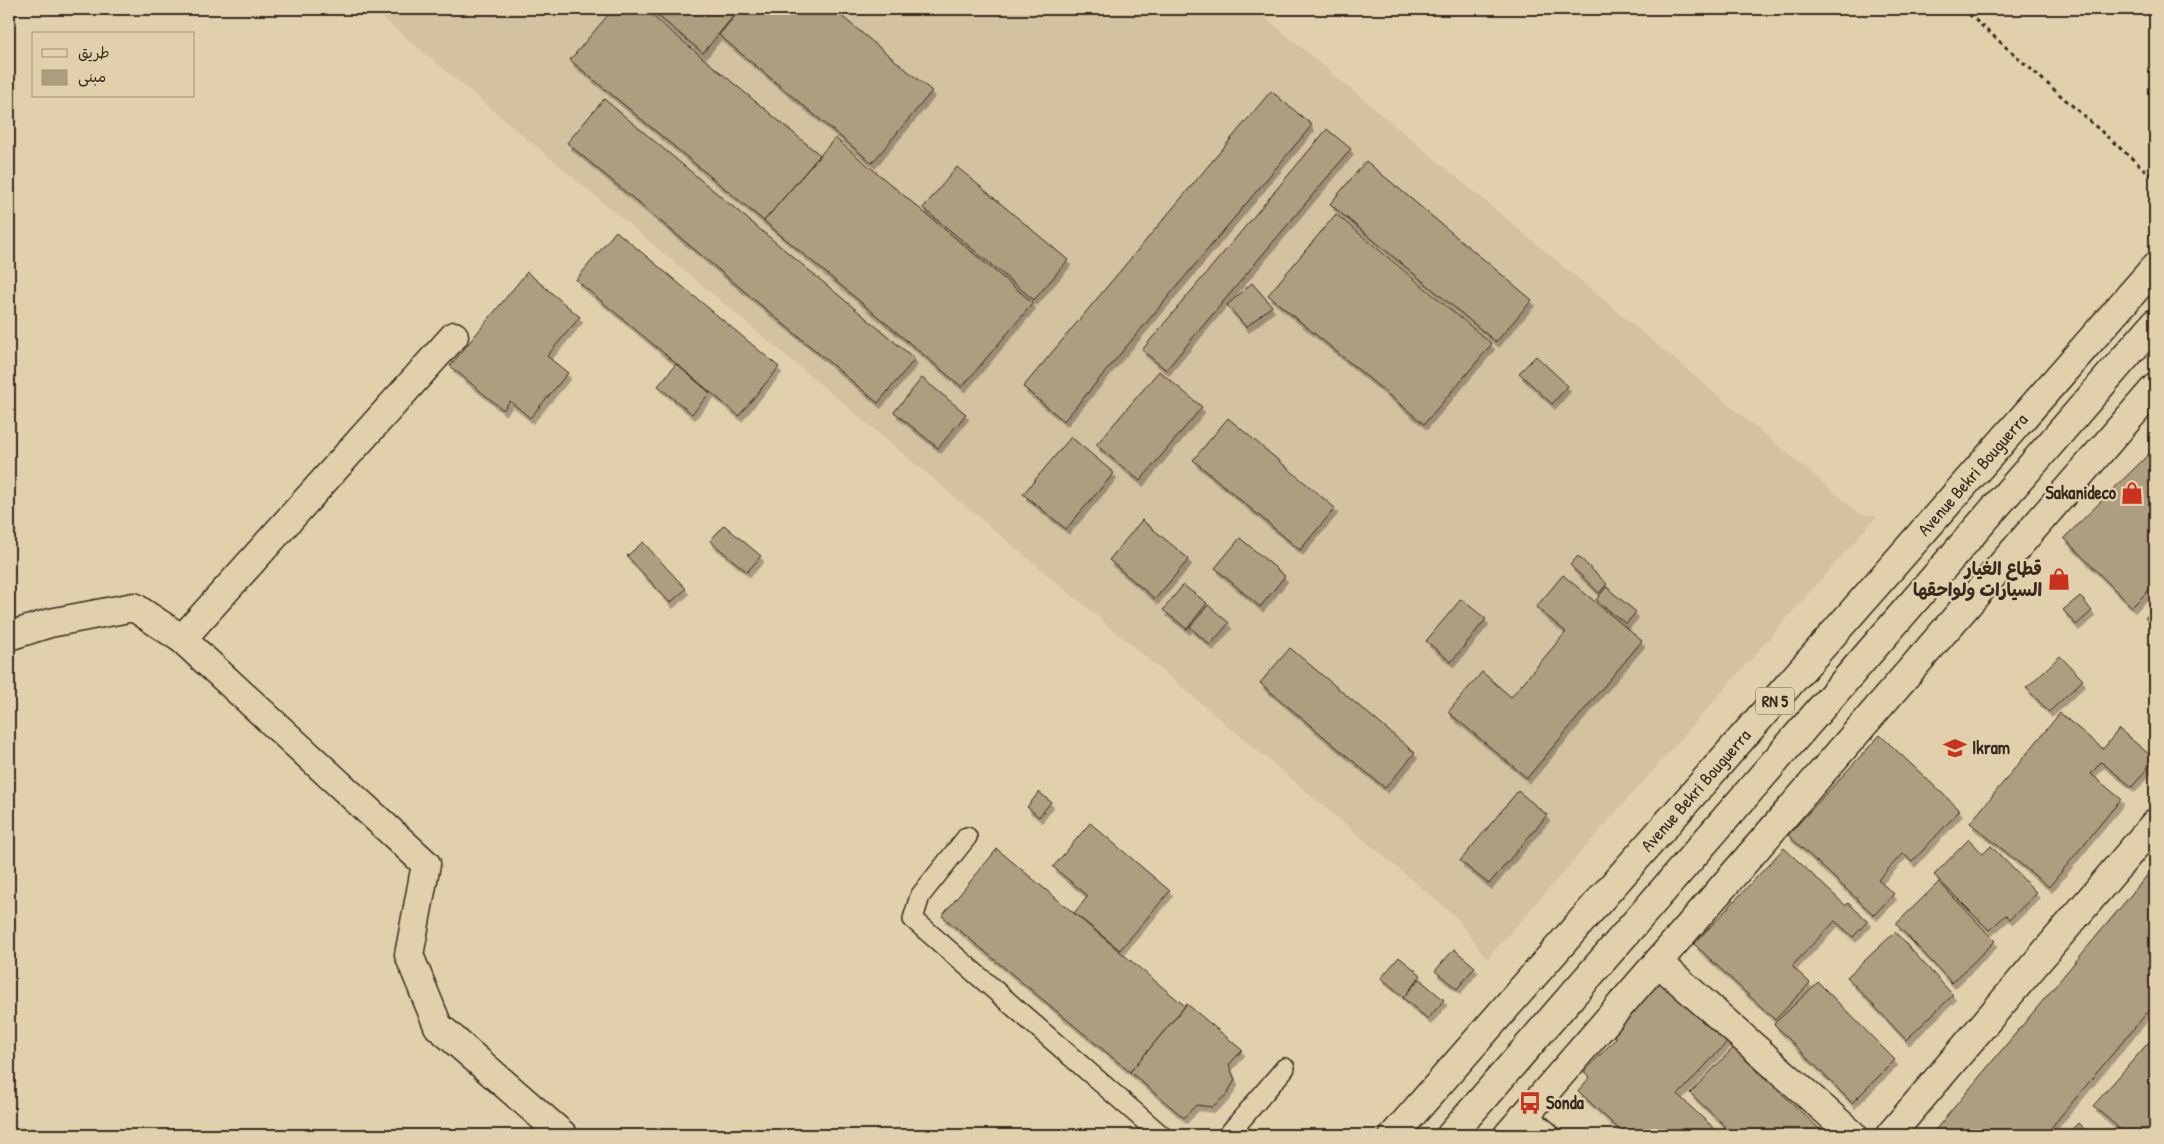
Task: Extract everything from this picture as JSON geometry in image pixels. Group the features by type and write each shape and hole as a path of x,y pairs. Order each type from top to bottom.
{"main road":[{"name":"Avenue Bekri Bouguerra","path":"1394,1135 2155,267"},
{"name":"RN 5","path":"1451,1135 2155,323"},
{"path":"182,639 454,336"},
{"path":"1546,1135 1516,1126 2151,402"},
{"path":"9,636 50,623 134,607 182,639 426,864 409,954 438,1026 563,1135"},
{"path":"1890,1135 2155,823"},
{"path":"1658,962 1853,1135"}],"lane":[{"path":"966,837 920,896 913,919 1161,1135"},
{"path":"1228,1135 1285,1068"}],"path":[{"path":"1963,9 2155,179"}],"shaded area":[{"path":"372,9 1255,9 1860,514 1877,516 1487,959 1455,916"}],"building":[{"path":"613,9 644,9 820,155 764,221 570,60"},
{"path":"650,9 739,9 703,53"},
{"path":"741,9 833,9 932,91 872,163 719,35"},
{"path":"1271,91 1312,125 1064,421 1023,387"},
{"path":"604,99 915,359 878,403 567,143"},
{"path":"1327,129 1351,149 1166,370 1142,350"},
{"path":"835,138 1033,303 962,387 764,221"},
{"path":"1366,161 1532,300 1496,342 1330,204"},
{"path":"957,167 1068,260 1034,300 923,208"},
{"path":"1336,214 1492,344 1424,424 1268,295"},
{"path":"616,231 779,367 739,416 576,280"},
{"path":"527,272 580,317 547,356 568,373 530,418 510,401 503,410 450,366"},
{"path":"1252,283 1272,306 1246,327 1227,305"},
{"path":"1536,356 1568,386 1552,404 1519,373"},
{"path":"676,364 710,393 692,414 658,386"},
{"path":"1159,371 1202,407 1140,481 1096,445"},
{"path":"922,378 966,414 938,448 894,412"},
{"path":"1228,418 1335,508 1300,550 1193,460"},
{"path":"1071,437 1114,473 1066,529 1023,494"},
{"name":"Sakanideco","path":"2155,448 2155,584 2132,607 2064,538"},
{"path":"1142,520 1189,559 1155,599 1109,560"},
{"path":"724,525 761,556 747,572 710,541"},
{"path":"1240,538 1285,576 1260,607 1215,568"},
{"path":"643,542 686,589 670,603 627,556"},
{"path":"1578,556 1607,584 1599,593 1570,565"},
{"path":"1563,575 1642,641 1527,778 1448,712 1482,672 1511,697 1566,632 1536,607"},
{"path":"1183,585 1207,603 1187,629 1163,610"},
{"path":"1606,587 1636,612 1626,624 1596,600"},
{"path":"2080,596 2092,611 2076,625 2063,610"},
{"path":"1461,599 1486,619 1451,662 1426,641"},
{"path":"1208,605 1229,623 1210,645 1190,627"},
{"path":"2155,607 2155,628 2145,618"},
{"path":"1290,648 1415,753 1385,788 1260,683"},
{"path":"2060,656 2083,680 2049,712 2026,688"},
{"path":"2060,713 2103,749 2119,729 2155,759 2132,787 2101,762 2091,774 2121,799 2049,887 1970,823"},
{"path":"1880,735 1960,810 1912,862 1903,853 1878,880 1894,894 1874,915 1788,835"},
{"path":"1518,791 1547,815 1489,884 1460,861"},
{"path":"1039,792 1051,802 1039,817 1027,807"},
{"path":"1090,823 1170,891 1120,950 1074,913 1088,896 1053,867"},
{"path":"1969,839 1983,854 1991,846 2037,893 2010,919 2006,915 1989,930 1934,875"},
{"path":"1784,848 1846,906 1848,903 1868,921 1853,937 1835,921 1792,966 1810,983 1775,1020 1694,944"},
{"path":"997,849 1185,1006 1130,1072 942,916"},
{"path":"2155,866 2155,1003 2045,1135 1931,1135"},
{"path":"1939,882 1995,941 1952,983 1896,924"},
{"path":"1895,932 1953,995 1906,1040 1847,977"},
{"path":"1454,949 1475,967 1457,989 1435,971"},
{"path":"1399,957 1421,975 1404,997 1381,978"},
{"path":"1663,978 1729,1040 1678,1095 1720,1134 1726,1127 1690,1093 1733,1048 1826,1135 1625,1135 1578,1091 1590,1077 1584,1072 1616,1038 1612,1033"},
{"path":"1419,979 1444,1000 1428,1019 1403,998"},
{"path":"1818,982 1895,1060 1852,1103 1774,1024"},
{"path":"1187,1004 1242,1050 1229,1065 1235,1080 1226,1095 1212,1107 1196,1105 1184,1118 1130,1072"},
{"path":"2155,1035 2155,1135 2127,1135 2093,1106"},
{"path":"2078,1123 2090,1135 2066,1135"}],"place":[{"name":"Sakanideco","path":"2132,493"},
{"name":"قطاع الغيار السيارات ولواحقها","path":"2059,579"},
{"name":"Ikram","path":"1955,748"},
{"name":"Sonda","path":"1530,1103"}]}
